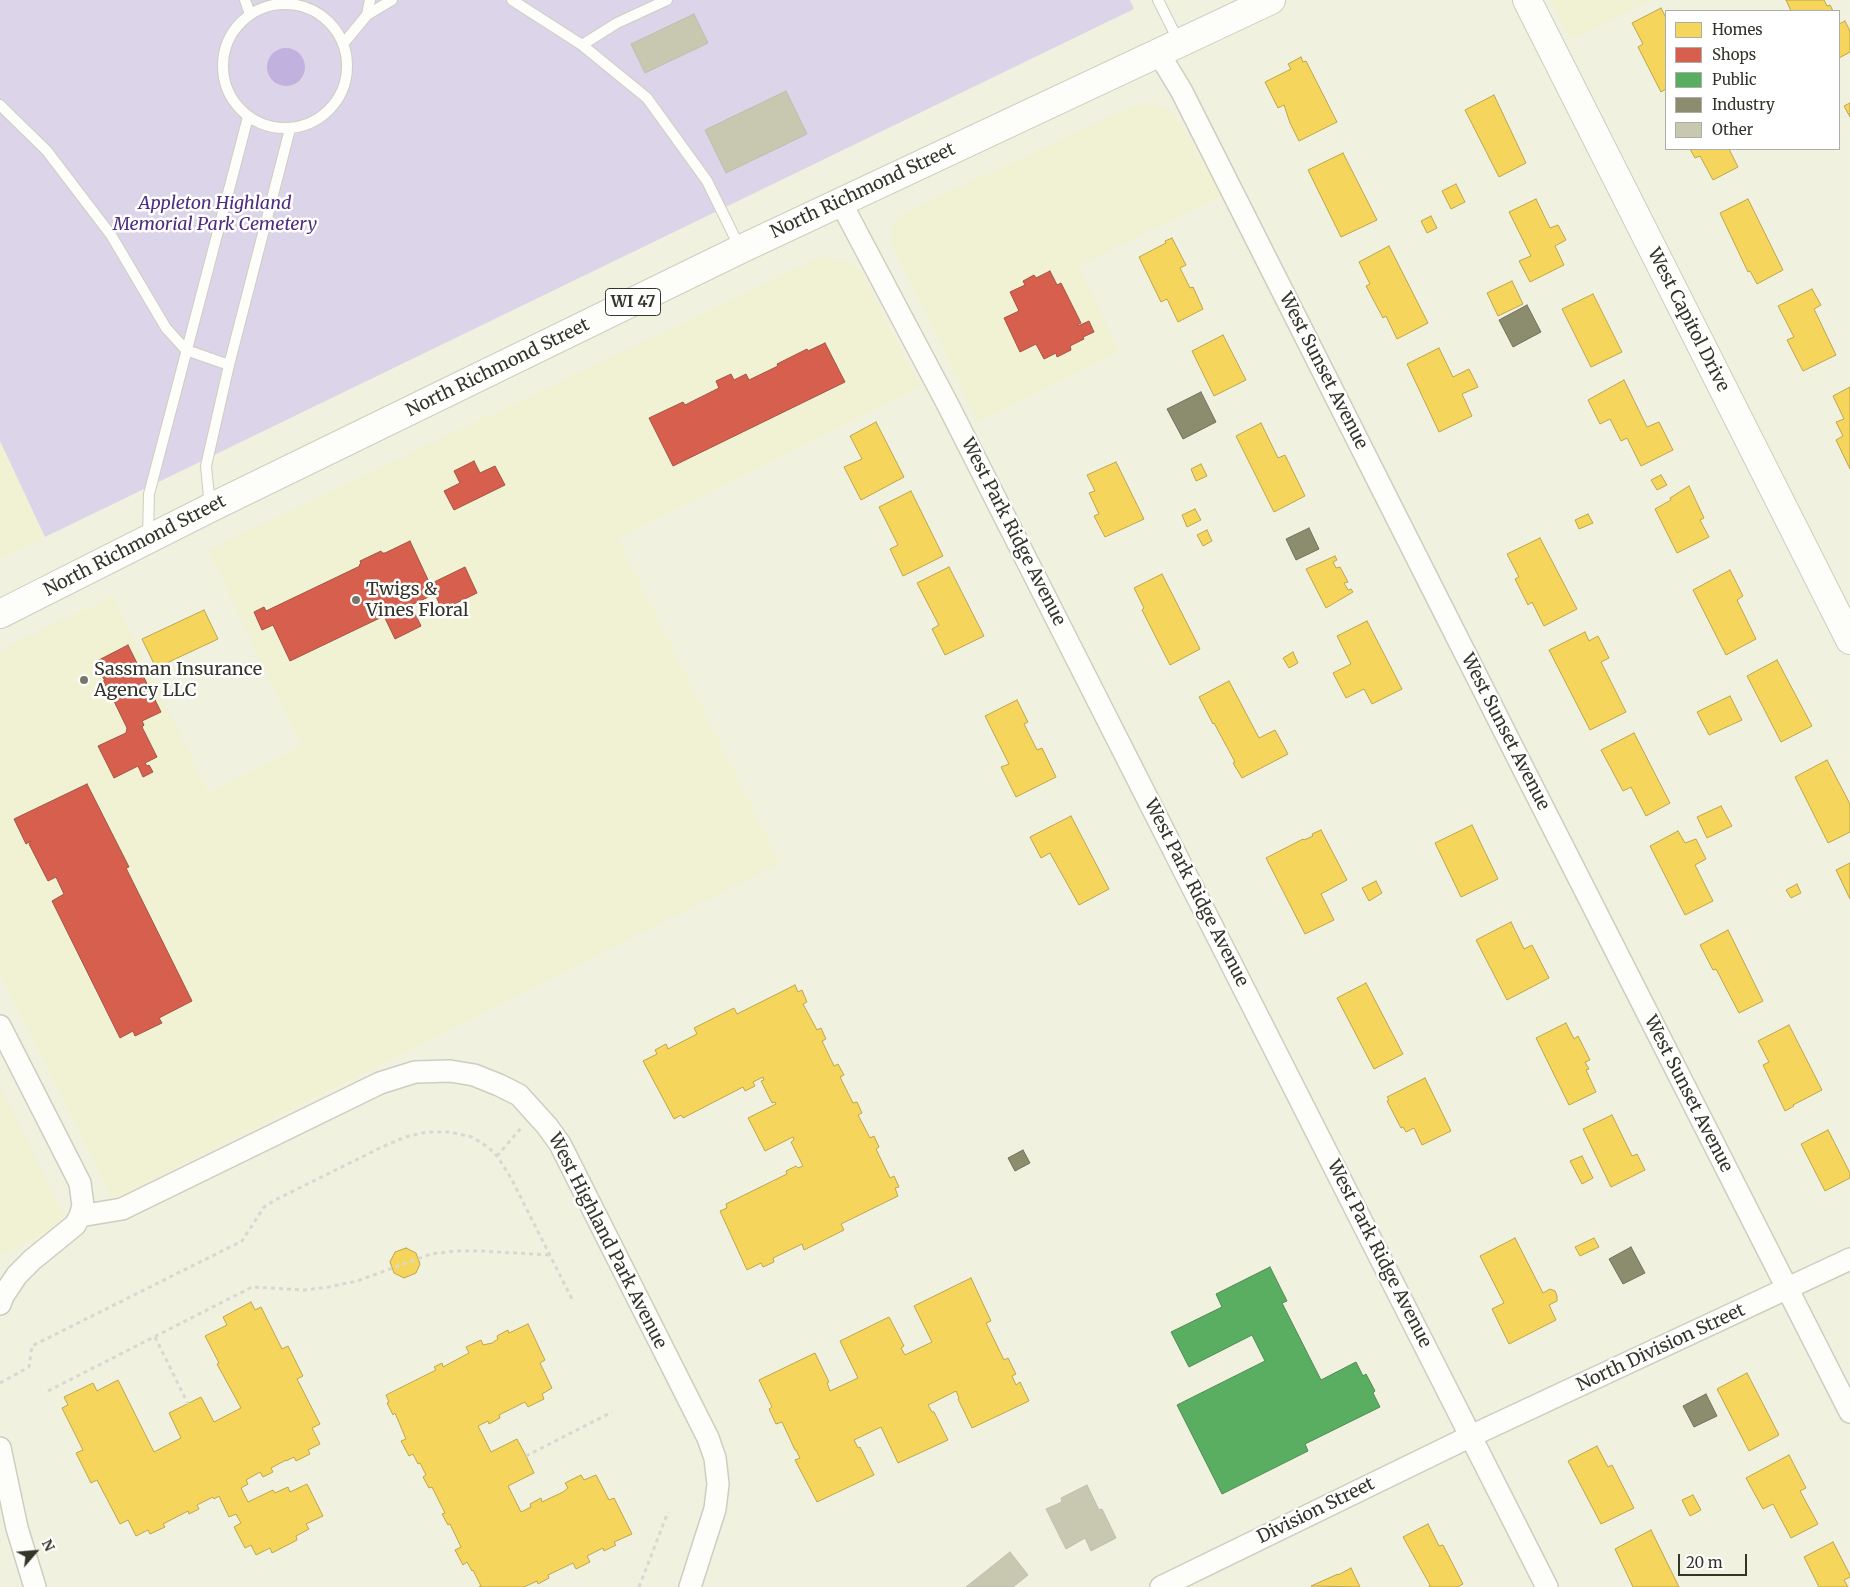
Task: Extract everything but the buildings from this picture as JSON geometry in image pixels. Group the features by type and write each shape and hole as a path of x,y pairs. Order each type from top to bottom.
{"main road":[{"name":"North Richmond Street","path":"0,614 210,508 740,249 1271,0"},
{"name":"West Capitol Drive","path":"1527,0 1850,640"}],"street":[{"name":"West Sunset Avenue","path":"1169,49 1181,90 1850,1412"},
{"name":"West Park Ridge Avenue","path":"840,201 948,405 1547,1587"},
{"path":"0,1026 80,1183 83,1206 80,1216 71,1229 38,1255 17,1275 0,1304"},
{"name":"West Highland Park Avenue","path":"80,1216 122,1209 380,1083 415,1072 450,1071 474,1075 499,1085 519,1096 535,1111 560,1144 708,1438 715,1458 718,1484 715,1509 690,1587"},
{"name":"North Division Street","path":"1471,1436 1850,1259"},
{"name":"Division Street","path":"1161,1587 1471,1436"},
{"path":"0,1448 18,1528 35,1587"}],"lane":[{"path":"245,0 250,14"},
{"path":"367,14 370,0"},
{"path":"343,44 367,14 392,0"},
{"path":"512,0 582,45 647,98 707,181 740,249"},
{"path":"582,45 617,23 667,0"},
{"path":"1158,0 1169,49"},
{"path":"286,4 304,6 320,15 334,28 343,44 347,60 347,76 342,92 333,106 321,118 306,125 290,129 275,128 261,124 248,117 229,94 222,64 230,36 250,14 267,6 286,4"},
{"path":"0,105 47,151 111,235 166,328 186,350 229,365"},
{"path":"148,539 149,494 248,117"},
{"path":"210,508 206,466 229,365 290,129"}],"path":[{"path":"497,1156 535,1111"},
{"path":"0,1383 29,1367 32,1346 242,1241 264,1207 275,1200 380,1148 405,1137 427,1132 450,1132 472,1137 488,1147 497,1156 511,1178 573,1300"},
{"path":"48,1391 252,1287 305,1290 328,1287 357,1281 431,1254 455,1251 551,1255"},
{"path":"154,1336 188,1404"},
{"path":"526,1456 612,1412"},
{"path":"640,1587 668,1512"}],"shaded area":[{"path":"1551,0 1651,0 1571,40"},
{"path":"286,48 300,53 305,67 300,81 286,86 272,81 267,67 272,53"},
{"path":"1155,104 1167,109 1177,118 1222,196 1079,265 1119,352 978,422 892,245 891,235 895,221 906,212 1132,106"},
{"path":"822,256 849,262 859,270 868,284 898,345 922,386 618,539 780,863 113,1200 0,975 0,650 113,596 208,792 301,746 208,550"},
{"path":"0,441 45,537 0,560"},
{"path":"0,1086 68,1223 0,1256"}],"green space":[{"name":"Appleton Highland Memorial Park Cemetery","path":"0,0 1130,0 1134,9 45,537 0,441"}],"place":[{"name":"Twigs & Vines Floral","path":"356,600"},
{"name":"Sassman Insurance Agency LLC","path":"84,680"}]}
